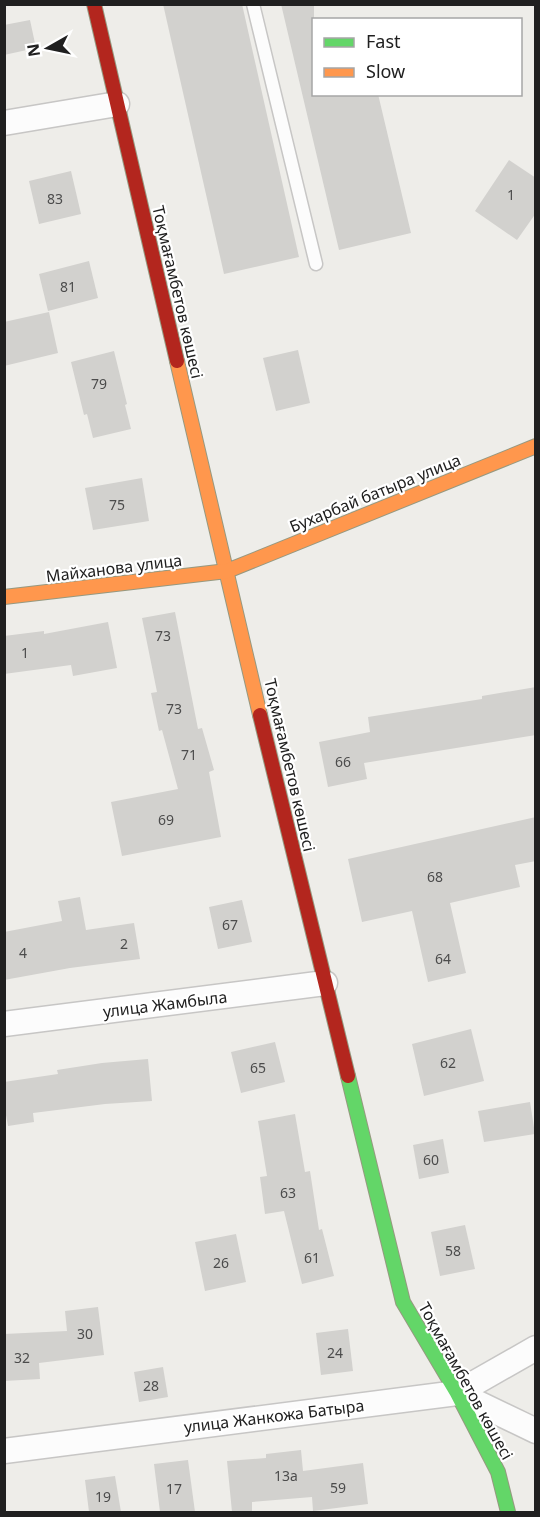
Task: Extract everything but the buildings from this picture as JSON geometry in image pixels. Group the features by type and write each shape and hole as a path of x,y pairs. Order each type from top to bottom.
{"street":[{"name":"Тоқмағамбетов көшесі","path":"94,4 325,983 403,1302 457,1393 498,1472 508,1512"},
{"path":"4,123 117,104"},
{"name":"Бухарбай батыра улица","path":"227,571 536,446"},
{"name":"Майханова улица","path":"4,597 227,571"},
{"name":"улица Жамбыла","path":"4,1024 325,983"},
{"path":"457,1393 536,1348"},
{"path":"457,1393 536,1431"},
{"name":"улица Жанкожа Батыра","path":"4,1451 457,1393"}],"lane":[{"path":"254,4 316,264"}],"traffic: fast":[{"path":"348,1076 403,1302 457,1393 498,1472 508,1512"}],"traffic: slow":[{"path":"177,361 260,715"},
{"path":"4,597 227,571 536,446"}],"traffic: jam":[{"path":"94,4 177,361"},
{"path":"260,715 348,1076"}]}
